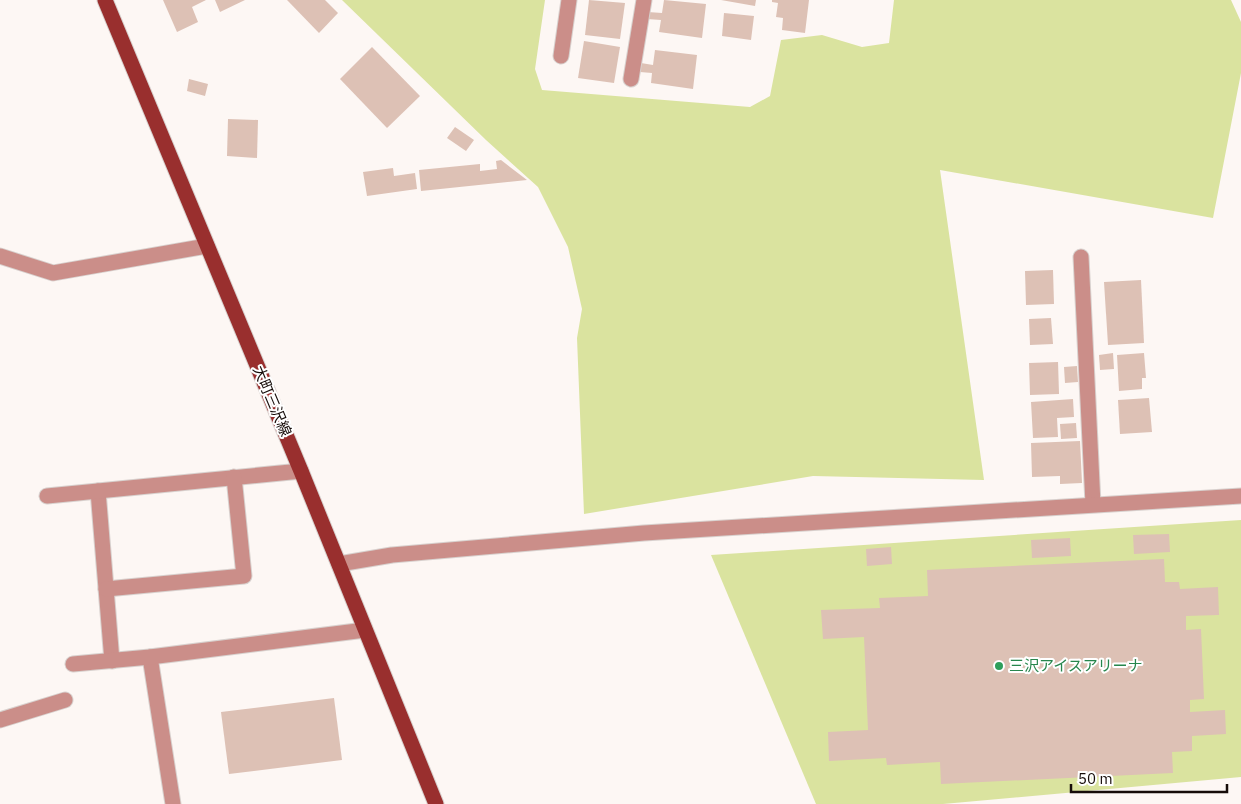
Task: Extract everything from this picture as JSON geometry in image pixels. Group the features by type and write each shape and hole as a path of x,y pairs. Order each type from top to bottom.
{"main road":[{"name":"大町三沢線","path":"105,0 301,471 436,804"}],"street":[{"path":"561,56 569,0"},
{"path":"631,79 644,0"},
{"path":"0,256 53,273 207,246"},
{"path":"1081,257 1093,504"},
{"path":"47,496 301,471"},
{"path":"106,589 244,576 234,477"},
{"path":"98,491 112,660"},
{"path":"339,564 392,555 634,534 1241,496"},
{"path":"73,664 150,657 365,630"},
{"path":"150,657 173,804"},
{"path":"0,720 65,700"}],"green space":[{"path":"342,0 545,0 535,69 542,90 750,107 770,96 781,40 822,35 862,47 889,43 894,0 1231,0 1241,22 1241,73 1213,218 940,170 984,480 813,476 584,514 577,338 582,309 568,247 538,187 486,140"},
{"name":"三沢アイスアリーナ","path":"1241,520 1241,777 943,804 816,804 711,555"}],"building":[{"path":"163,0 206,0 192,7 198,22 177,32"},
{"path":"215,0 245,0 220,12"},
{"path":"287,0 325,0 338,13 319,33"},
{"path":"589,0 625,3 620,39 585,35"},
{"path":"664,0 706,4 702,38 659,32 661,20 647,19 648,12 662,13"},
{"path":"721,0 756,0 755,6"},
{"path":"772,0 809,0 805,33 782,30 783,18 776,17 778,3 772,2"},
{"path":"724,13 754,16 751,40 722,36"},
{"path":"584,41 620,47 614,83 578,78"},
{"path":"372,47 420,96 387,128 340,79"},
{"path":"655,50 697,55 693,89 651,83 652,73 640,72 641,63 653,65"},
{"path":"189,79 208,84 205,96 187,91"},
{"path":"228,119 258,120 257,158 227,156"},
{"path":"455,127 474,140 466,151 447,138"},
{"path":"501,160 527,180 421,191 419,170 480,164 480,171 497,169 496,161"},
{"path":"393,168 394,176 415,173 417,189 367,196 363,172"},
{"path":"1053,270 1054,304 1026,305 1025,271"},
{"path":"1141,280 1144,343 1108,345 1104,282"},
{"path":"1051,318 1053,344 1030,345 1029,319"},
{"path":"1113,353 1114,369 1100,370 1099,355"},
{"path":"1144,353 1146,378 1142,378 1142,389 1119,391 1117,355"},
{"path":"1058,362 1059,394 1030,395 1029,363"},
{"path":"1077,366 1078,382 1065,383 1064,367"},
{"path":"1149,398 1152,432 1120,434 1118,400"},
{"path":"1073,399 1074,417 1057,418 1058,437 1033,438 1031,402"},
{"path":"1076,423 1077,438 1061,439 1060,424"},
{"path":"1080,441 1082,483 1060,484 1060,476 1032,477 1031,443"},
{"path":"1169,534 1170,552 1134,554 1133,535"},
{"path":"1070,538 1071,556 1032,558 1031,540"},
{"path":"891,547 892,564 867,566 866,549"},
{"path":"1164,559 1165,582 1179,582 1180,589 1218,587 1219,615 1186,616 1186,630 1201,629 1204,699 1190,700 1190,712 1225,710 1226,734 1192,736 1192,751 1172,752 1173,773 941,784 940,762 887,765 886,758 829,761 828,732 868,730 864,637 823,639 821,610 880,608 879,598 928,596 927,570"},
{"path":"334,698 342,760 229,774 221,712"}],"place":[{"name":"三沢アイスアリーナ","path":"999,666"}]}
